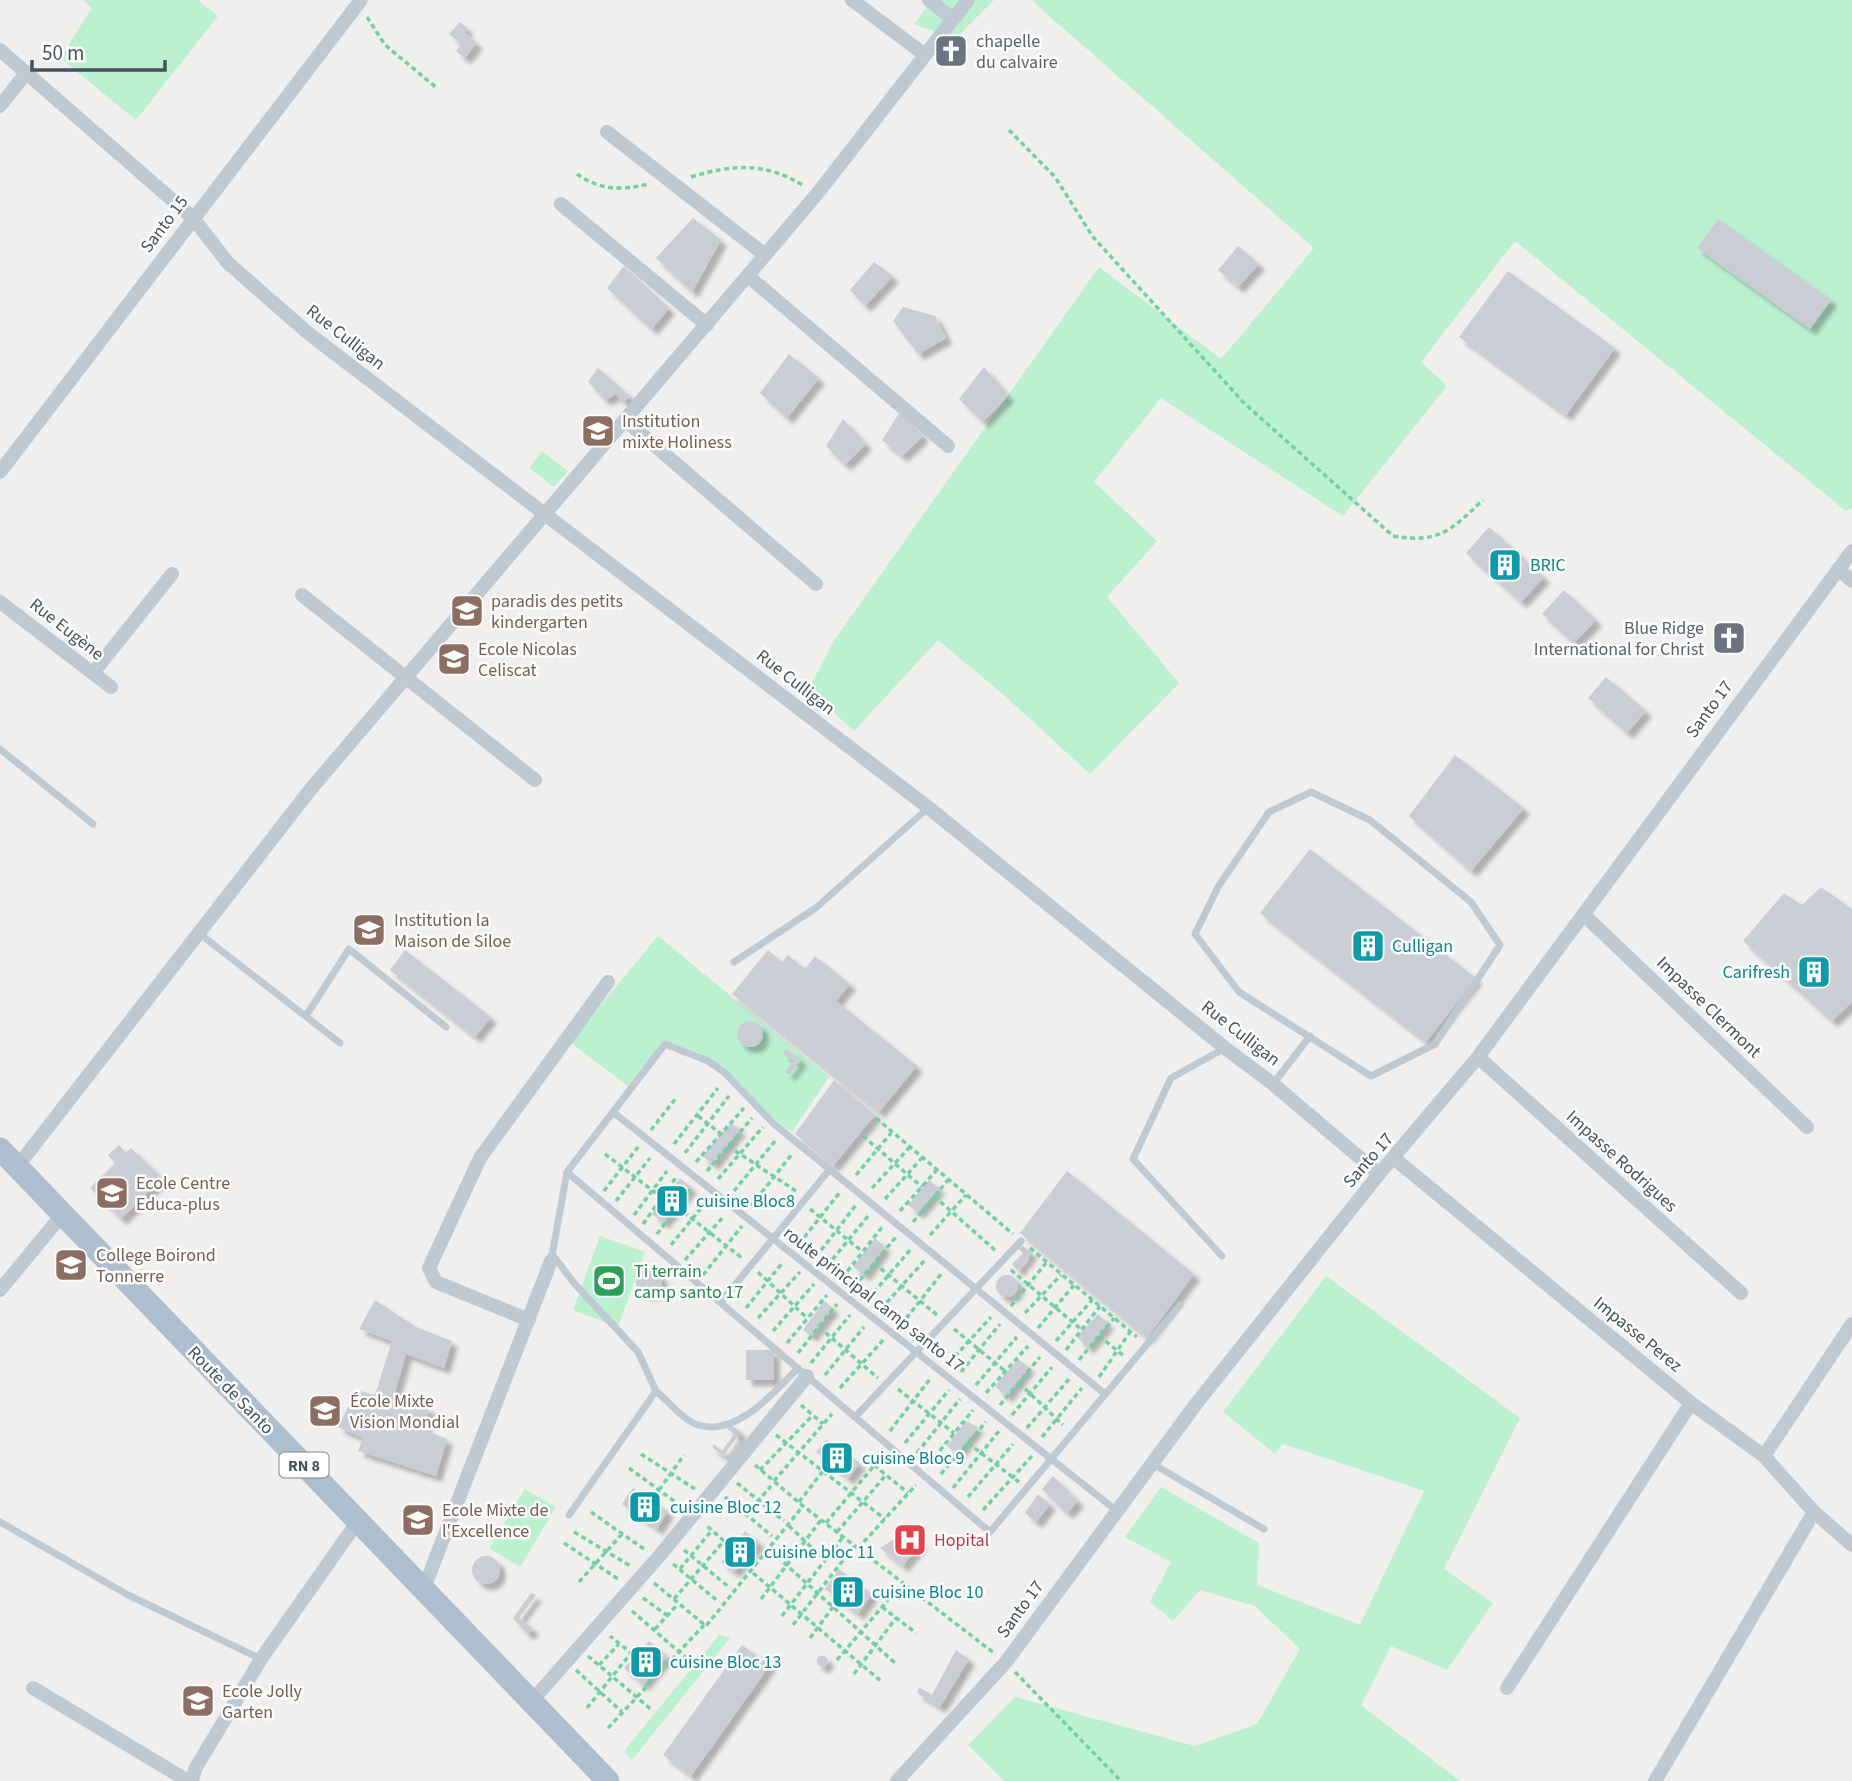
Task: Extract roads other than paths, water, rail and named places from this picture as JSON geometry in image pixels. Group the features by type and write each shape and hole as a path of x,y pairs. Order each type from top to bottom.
{"main road":[{"name":"Route de Santo","path":"0,1149 608,1781"}],"street":[{"path":"852,0 925,55"},
{"path":"929,0 953,19"},
{"path":"17,1167 310,790 817,194 968,0"},
{"name":"Santo 15","path":"0,472 359,2"},
{"name":"Rue Culligan","path":"0,50 193,218 228,262 308,333 929,808 1273,1084 1379,1174"},
{"path":"0,106 27,72"},
{"path":"607,132 765,255"},
{"path":"561,204 706,325"},
{"path":"748,276 948,446"},
{"path":"625,420 816,584"},
{"name":"Santo 17","path":"897,1781 1006,1662 1152,1463 1379,1174 1395,1159 1478,1057 1585,916 1760,672 1852,551"},
{"path":"1838,569 1852,581"},
{"path":"93,673 172,574"},
{"path":"302,595 535,779"},
{"name":"Rue Eugène","path":"0,602 111,687"},
{"name":"Impasse Clermont","path":"1585,916 1807,1127"},
{"path":"529,1320 436,1282 429,1268 480,1158 608,982"},
{"name":"Impasse Rodrigues","path":"1478,1057 1741,1293"},
{"name":"Impasse Perez","path":"1395,1159 1691,1403 1764,1456 1814,1512 1852,1545"},
{"path":"0,1290 62,1215"},
{"path":"424,1588 551,1257"},
{"path":"1764,1456 1852,1324"},
{"path":"531,1702 672,1540 806,1376"},
{"path":"1507,1688 1691,1403"},
{"path":"1655,1781 1814,1512"},
{"path":"33,1688 190,1781 261,1660 358,1521"}],"lane":[{"path":"0,749 93,824"},
{"path":"1311,792 1370,820 1471,902 1500,945 1435,1044 1371,1076 1310,1036 1239,992 1195,934 1218,887 1269,812 1311,792"},
{"path":"734,962 817,907 929,808"},
{"path":"200,934 340,1043"},
{"path":"306,1016 349,949 446,1027"},
{"path":"1273,1084 1310,1036"},
{"path":"806,1376 747,1415 713,1427 691,1422 656,1391 638,1352 551,1257 567,1172 665,1044 708,1061 724,1072 774,1124 1105,1394"},
{"path":"1222,1256 1133,1159 1171,1078 1225,1048"},
{"name":"route principal camp santo 17","path":"613,1112 1117,1511"},
{"path":"721,1302 807,1202 830,1169"},
{"path":"567,1172 990,1532 1180,1305"},
{"path":"855,1417 946,1322 1001,1258 1021,1241"},
{"path":"569,1515 656,1391"},
{"path":"1152,1463 1264,1530"},
{"path":"0,1522 128,1595 261,1660"}],"place":[{"name":"chapelle du calvaire","path":"951,51"},
{"name":"Institution mixte Holiness","path":"598,431"},
{"name":"BRIC","path":"1505,565"},
{"name":"paradis des petits kindergarten","path":"467,611"},
{"name":"Blue Ridge International for Christ","path":"1729,638"},
{"name":"Ecole Nicolas Celiscat","path":"454,659"},
{"name":"Institution la Maison de Siloe","path":"369,930"},
{"name":"Culligan","path":"1368,946"},
{"name":"Carifresh","path":"1814,972"},
{"name":"Ecole Centre Educa-plus","path":"112,1193"},
{"name":"cuisine Bloc8","path":"672,1201"},
{"name":"College Boirond Tonnerre","path":"71,1265"},
{"name":"Ti terrain camp santo 17","path":"609,1281"},
{"name":"École Mixte Vision Mondial","path":"325,1411"},
{"name":"cuisine Bloc 9","path":"837,1458"},
{"name":"cuisine Bloc 12","path":"645,1507"},
{"name":"Ecole Mixte de l'Excellence","path":"418,1520"},
{"name":"Hopital","path":"910,1540"},
{"name":"cuisine bloc 11","path":"740,1552"},
{"name":"cuisine Bloc 10","path":"848,1592"},
{"name":"cuisine Bloc 13","path":"646,1662"},
{"name":"Ecole Jolly Garten","path":"198,1701"}]}
